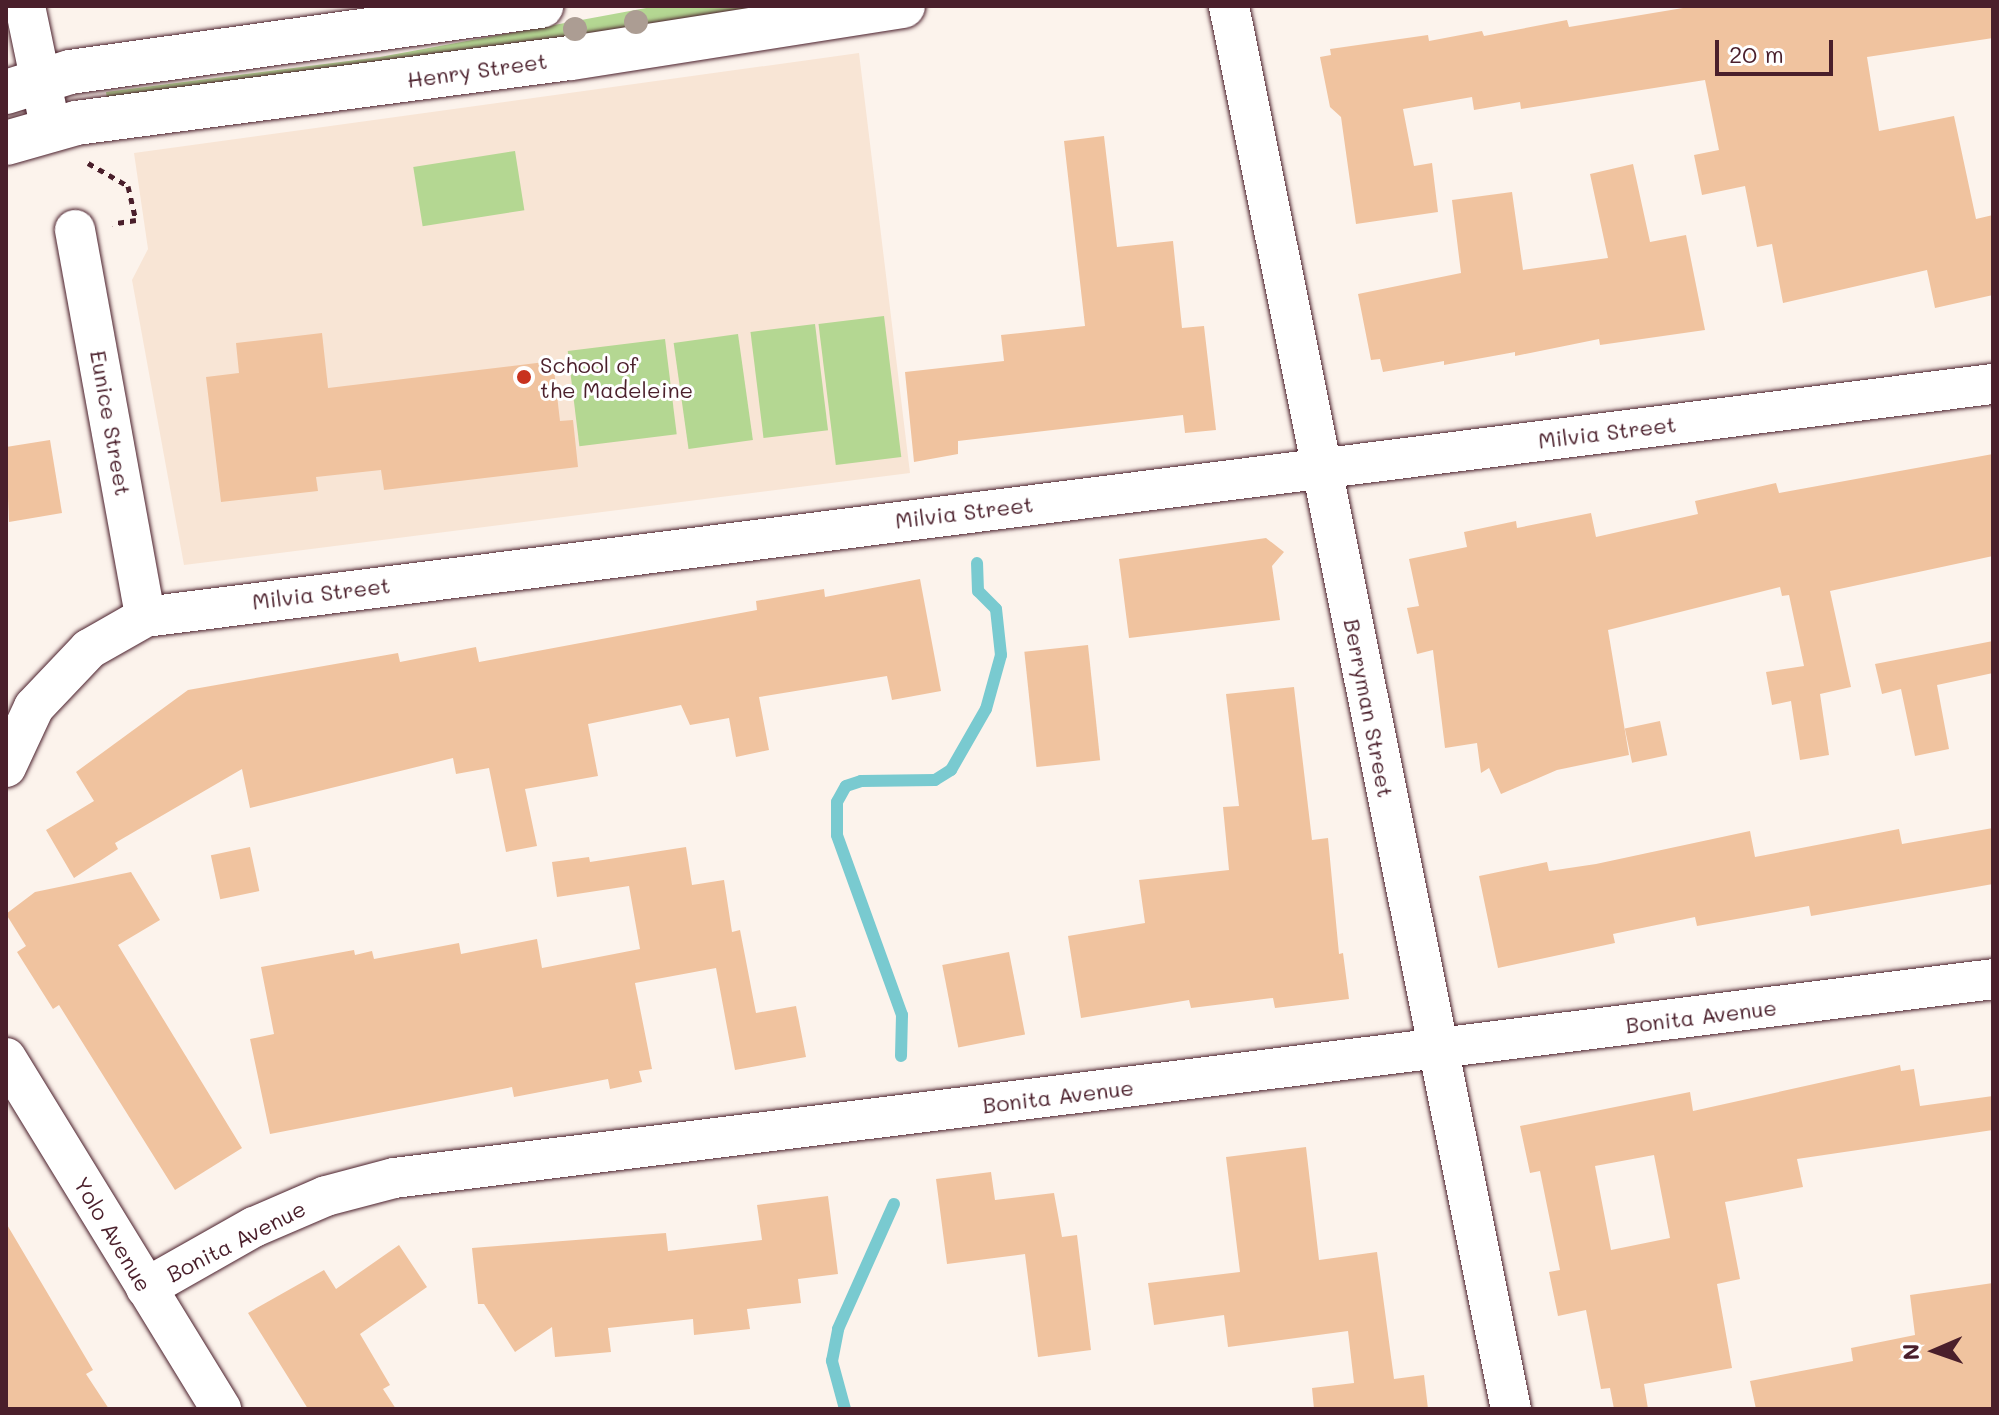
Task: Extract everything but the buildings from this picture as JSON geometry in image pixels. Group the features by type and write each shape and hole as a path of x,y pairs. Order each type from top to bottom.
{"main road":[{"path":"23,86 541,6"},
{"name":"Henry Street","path":"6,143 51,130 903,6"}],"street":[{"path":"25,6 23,86 51,130"},
{"name":"Berryman Street","path":"1229,6 1511,1409"},
{"name":"Eunice Street","path":"75,230 145,617"},
{"name":"Milvia Street","path":"6,767 34,707 89,649 145,617 1993,384"},
{"name":"Bonita Avenue","path":"146,1288 254,1227 326,1196 394,1178 1993,979"},
{"name":"Yolo Avenue","path":"6,1058 221,1409"}],"path":[{"path":"89,165 128,186 136,220"}],"shaded area":[{"name":"School of the Madeleine","path":"859,53 910,473 184,565 132,280 148,249 134,153"}],"green space":[{"path":"657,6 791,6 107,100 106,92 380,57"},
{"path":"515,151 524,210 423,226 413,167"},
{"path":"884,316 901,457 836,465 818,324"},
{"path":"815,324 828,430 764,438 750,332"},
{"path":"738,334 753,440 689,449 674,343"},
{"path":"665,339 677,434 579,446 568,351"}],"waterway":[{"path":"901,1056 902,1015 837,835 837,802 846,786 861,781 935,780 951,770 986,709 1001,655 996,609 978,591 977,563"},
{"path":"845,1409 832,1361 838,1329 894,1204"}],"place":[{"name":"School of the Madeleine","path":"524,377"}]}
